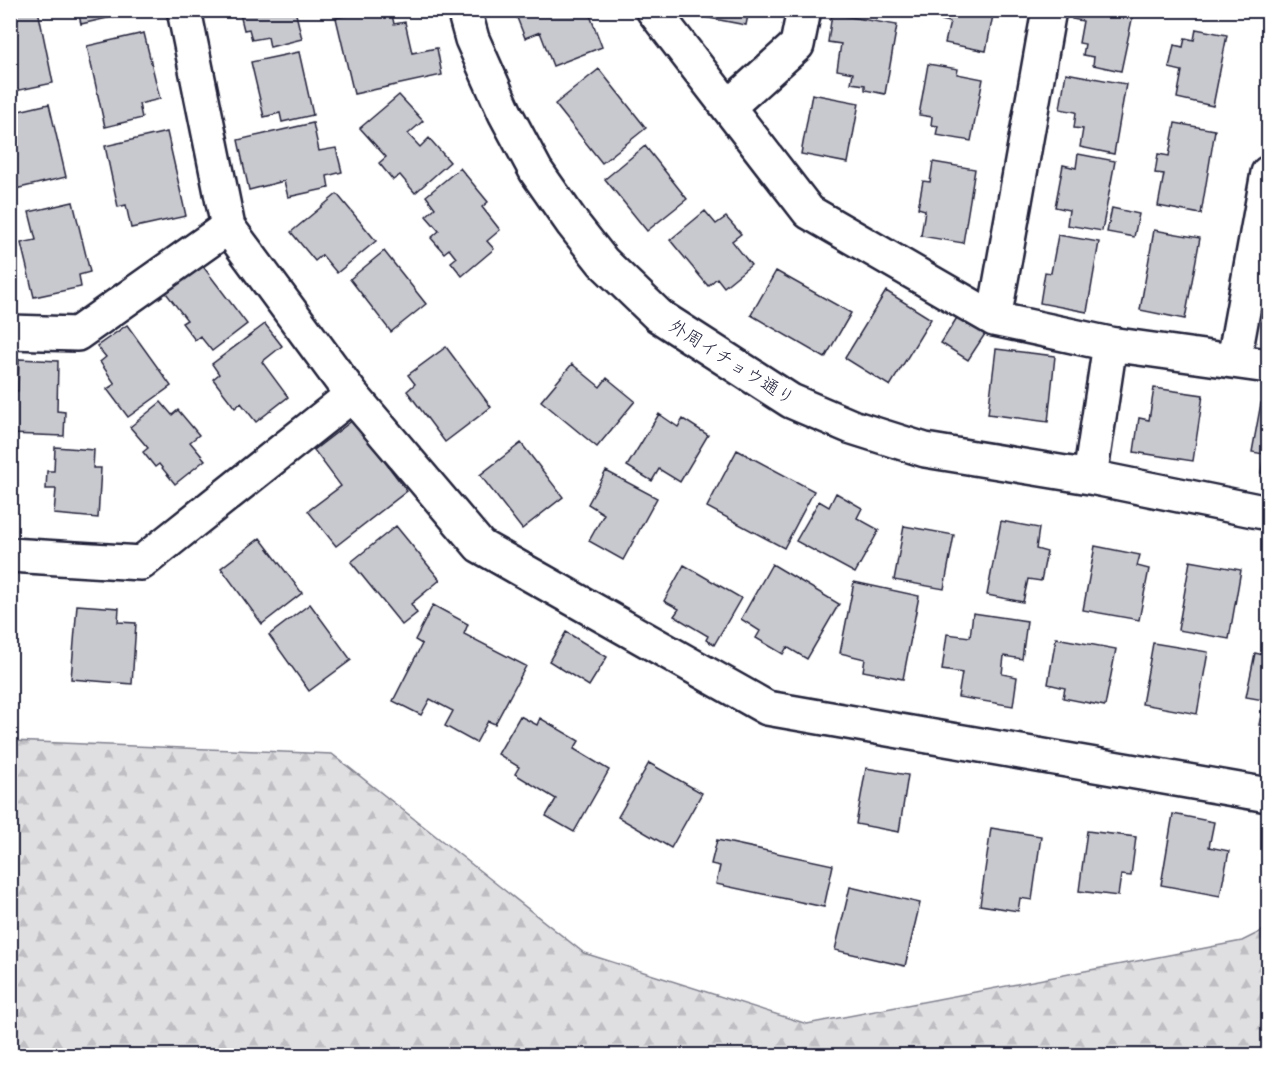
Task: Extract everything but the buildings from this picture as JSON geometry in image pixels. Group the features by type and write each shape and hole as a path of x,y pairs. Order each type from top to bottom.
{"street":[{"path":"184,10 228,227 352,395 480,546 767,708 1269,795"},
{"name":"外周イチョウ通り","path":"464,10 472,39 536,171 603,262 659,316 791,401 852,427 925,450 1090,477 1269,513"},
{"path":"653,10 808,212 994,319 1110,344 1269,366"},
{"path":"728,107 797,45 804,10"},
{"path":"994,319 1049,10"},
{"path":"1234,360 1269,173"},
{"path":"10,332 77,334 228,227"},
{"path":"1090,477 1110,344"},
{"path":"10,555 141,563 352,395"}],"green space":[{"path":"11,741 332,754 584,953 807,1024 1242,941 1268,928 1268,1055 11,1055"}]}
